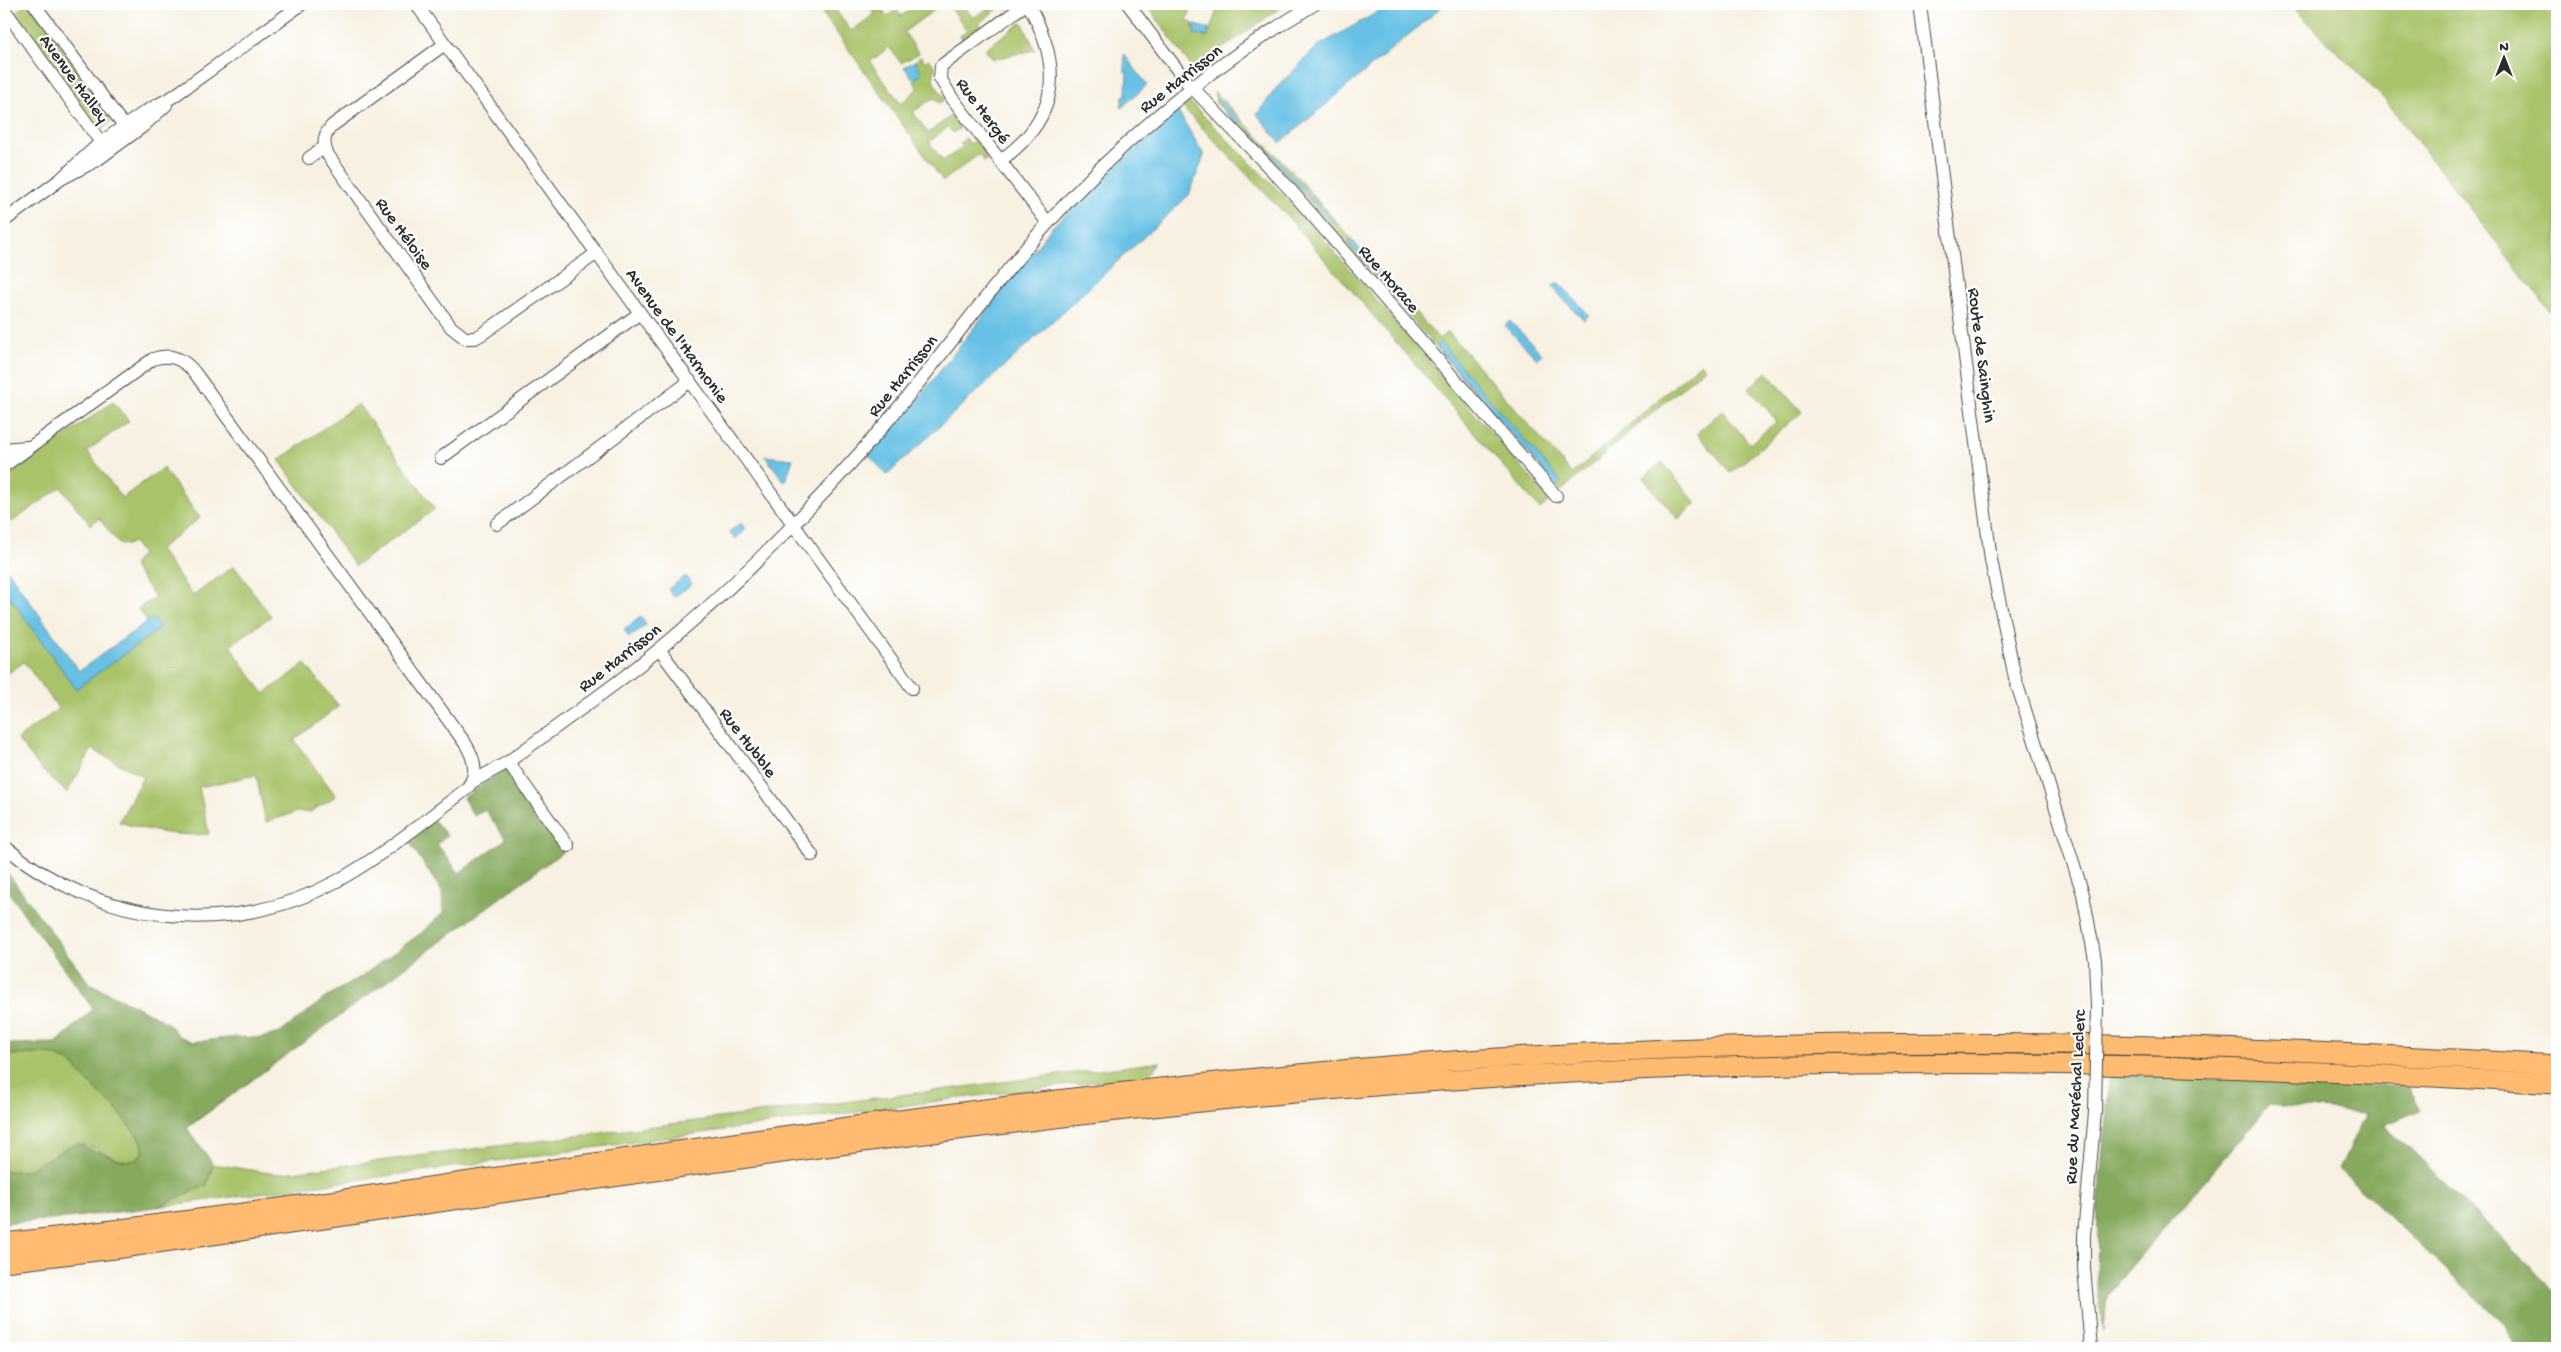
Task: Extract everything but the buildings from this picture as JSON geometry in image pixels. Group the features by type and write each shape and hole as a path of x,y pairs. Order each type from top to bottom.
{"highway":[{"path":"4,1243 119,1229 995,1108 1259,1078 1478,1060 1794,1045 2000,1043 2260,1050 2557,1065"},
{"path":"4,1262 132,1246 966,1130 1255,1097 1442,1081 1704,1066 1970,1062 2297,1070 2557,1084"},
{"path":"4,1236 119,1229"}],"street":[{"name":"Avenue Halley","path":"34,4 124,126 126,132 124,140"},
{"name":"Avenue Halley","path":"4,220 61,179 100,143 174,96 302,4"},
{"name":"Avenue de l'Harmonie","path":"416,4 912,688"},
{"name":"Rue Hergé","path":"1000,161 1022,144 1037,126 1050,88 1047,47 1027,4 945,63 940,72 942,83 1000,161 1048,223"},
{"name":"Rue Horace","path":"1128,4 1192,88 1287,186 1556,496"},
{"name":"Rue Harrisson","path":"4,846 53,881 84,896 116,907 152,914 184,917 245,914 286,903 338,880 383,851 464,791 472,782 508,762 659,649 744,573 848,467 908,398 1002,277 1048,223 1104,166 1192,88 1264,36 1315,4"},
{"name":"Route de Sainghin","path":"1920,4 1991,560 2007,644 2023,708"},
{"name":"Avenue Halley","path":"4,9 100,143 105,148 112,148"},
{"path":"309,158 325,147 327,132 333,125 445,44"},
{"name":"Avenue Halley","path":"61,179 87,166 124,140 155,116 174,96"},
{"name":"Rue Héloise","path":"325,147 451,327 465,338 476,338 597,253"},
{"path":"441,458 640,313"},
{"path":"4,466 152,359 170,357 186,363 196,373 465,743 475,766 472,782"},
{"path":"497,524 690,382"},
{"path":"4,449 22,449 38,442"},
{"name":"Rue Hubble","path":"659,649 812,855"},
{"name":"Rue du Maréchal Leclerc","path":"2023,708 2083,894 2093,950 2097,1008 2095,1112 2084,1235 2086,1291 2092,1348"},
{"path":"508,762 568,846"}],"green space":[{"path":"26,4 30,4 88,84 71,97 12,15"},
{"path":"816,4 831,4 851,31 875,14 868,4 878,4 887,16 897,10 901,16 910,10 920,7 942,4 904,32 919,53 901,63 889,47 870,62 901,104 917,89 914,80 920,75 915,61 921,56 925,62 929,59 935,67 933,81 945,99 939,103 933,98 913,112 928,133 951,116 960,128 953,133 948,127 929,142 943,161 963,147 960,143 966,138 970,144 977,140 989,155 985,162 979,154 943,181"},
{"path":"948,4 963,4 973,18 995,4 1017,4 1008,10 1003,5 979,23 983,29 965,42 960,36 967,30"},
{"path":"1146,4 1193,4 1187,20 1193,24 1195,35 1208,36 1219,4 1237,4 1237,8 1260,7 1260,4 1286,4 1193,69"},
{"path":"2290,4 2557,4 2557,320 2386,101"},
{"path":"1022,22 1035,50 993,59 985,49"},
{"path":"90,87 112,122 97,133 72,100"},
{"path":"1214,91 1297,177 1439,339 1449,333 1572,474 1701,363 1705,368 1561,491 1293,183 1216,103"},
{"path":"1188,100 1297,209 1550,500 1540,509 1288,217 1181,106"},
{"path":"1767,372 1802,412 1731,473 1697,433 1722,411 1750,444 1777,421 1749,388"},
{"path":"113,402 129,421 87,451 122,498 163,468 200,518 159,549 193,596 234,566 271,616 230,646 264,694 305,664 339,706 294,740 336,796 310,812 297,812 266,822 256,775 199,787 209,834 174,834 141,828 119,822 143,777 92,749 67,793 41,769 17,739 59,709 24,662 4,676 4,589 76,689 155,631 138,609 155,597 134,568 134,564 142,554 133,542 127,545 119,544 99,518 90,525 61,487 12,522 4,511 4,479"},
{"path":"358,404 435,509 355,566 279,460"},
{"path":"1662,462 1696,503 1678,519 1643,478"},
{"path":"506,768 564,851 187,1128 213,1164 207,1185 157,1207 59,1219 4,1223 4,1171 26,1171 69,1146 78,1144 120,1160 128,1161 139,1158 143,1150 142,1142 116,1109 69,1061 50,1054 4,1055 4,1044 56,1043 93,1009 4,886 4,868 89,983 155,1016 169,1024 179,1036 193,1042 237,1037 260,1038 280,1033 329,995 362,976 421,933 443,913 442,892 408,840 434,820 447,836 437,844 459,873 506,839 485,810 474,816 463,798"},
{"path":"50,1054 69,1061 116,1109 142,1142 143,1150 139,1158 124,1160 87,1145 79,1144 63,1150 35,1168 20,1171 4,1171 4,1055"},
{"path":"1161,1062 1146,1076 960,1098 157,1207 207,1185 213,1164 276,1174"},
{"path":"2110,1074 2408,1087 2420,1110 2385,1125 2557,1293 2557,1348 2516,1348 2503,1323 2339,1169 2366,1113 2269,1105 2107,1295 2104,1331 2097,1292 2098,1200"}],"water":[{"path":"1392,4 1445,4 1280,143 1257,114 1278,86 1318,46"},
{"path":"1193,24 1209,29 1208,36 1195,35"},
{"path":"1124,54 1147,85 1121,108 1123,96 1126,96 1127,72 1125,72"},
{"path":"915,61 921,71 920,75 914,80 904,67"},
{"path":"1219,99 1241,122 1239,125 1216,101"},
{"path":"1177,110 1204,155 1189,195 887,475 867,453 916,402 1053,226"},
{"path":"1249,130 1337,224 1335,225 1247,132"},
{"path":"1351,239 1408,306 1405,309 1348,242"},
{"path":"1558,282 1589,315 1584,320 1552,287"},
{"path":"1510,321 1542,354 1537,359 1505,326"},
{"path":"1440,342 1561,482 1557,486 1436,346"},
{"path":"765,456 793,459 785,482"},
{"path":"741,523 746,530 735,539 729,532"},
{"path":"4,565 79,671 152,618 160,628 76,689 4,589"},
{"path":"686,576 692,584 674,597 668,589"},
{"path":"641,617 646,625 629,637 624,629"}]}
